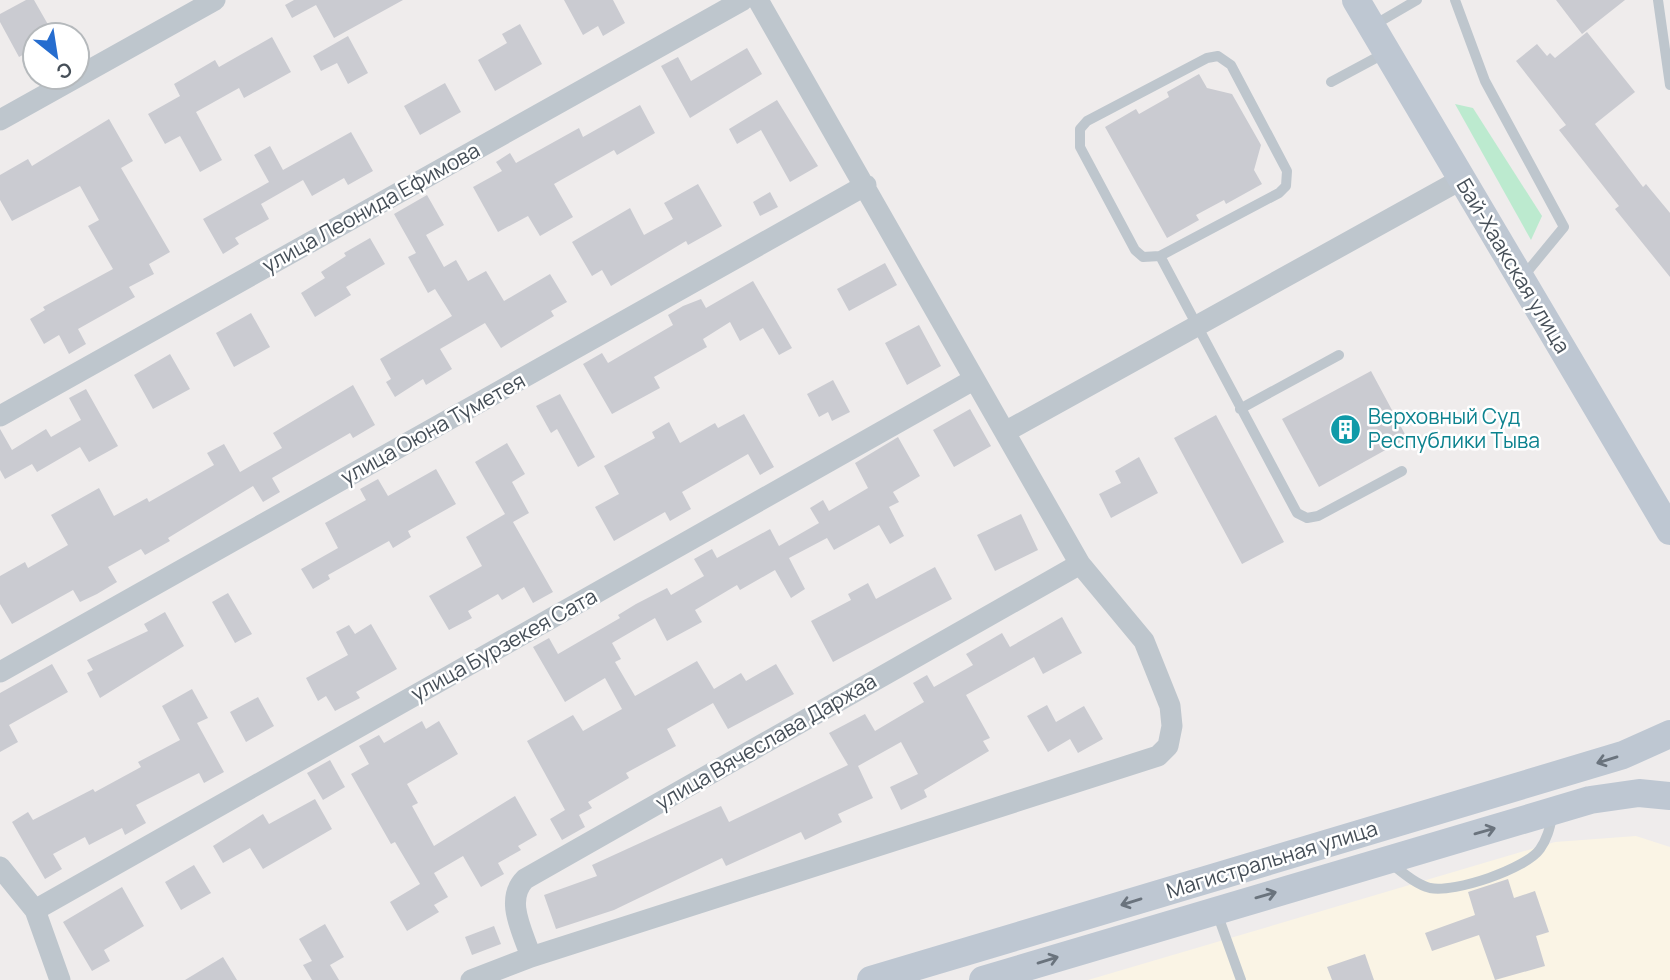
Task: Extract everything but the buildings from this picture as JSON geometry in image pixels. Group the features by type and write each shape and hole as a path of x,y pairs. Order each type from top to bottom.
{"main road":[{"name":"Бай-Хаакская улица","path":"1356,0 1670,531"},
{"name":"Магистральная улица","path":"871,980 1611,759 1670,734"},
{"name":"Магистральная улица","path":"983,980 1553,811 1617,794 1670,796"}],"street":[{"path":"0,120 215,0"},
{"name":"улица Леонида Ефимова","path":"0,416 743,0"},
{"path":"471,980 531,957 1158,756 1168,746 1170,706 1144,641 1080,564 758,0"},
{"path":"1005,432 1462,179"},
{"name":"улица Оюна Туметея","path":"0,672 866,185"},
{"name":"улица Бурзекея Сата","path":"35,910 973,380"},
{"name":"улица Вячеслава Даржаа","path":"531,957 515,904 517,889 526,878 1080,564"},
{"path":"0,867 35,910 60,980"}],"lane":[{"path":"1371,27 1417,0"},
{"path":"1455,0 1485,81 1564,227 1521,279"},
{"path":"1658,0 1670,85"},
{"path":"1331,82 1387,52"},
{"path":"1207,58 1223,58 1231,65 1287,171 1288,181 1279,193 1160,256 1143,257 1135,250 1080,147 1078,135 1087,121 1111,108 1207,58"},
{"path":"1160,256 1293,509 1301,516 1318,516 1402,471"},
{"path":"1240,409 1339,355"},
{"path":"1387,860 1406,876 1430,888 1456,888 1526,863 1540,850 1550,831 1553,811"},
{"path":"1216,910 1241,980"}],"shaded area":[{"path":"1636,836 1670,847 1670,980 1088,980 1555,842"}],"green space":[{"path":"1455,104 1473,108 1542,216 1531,240"}],"place":[{"name":"Верховный Суд Республики Тыва","path":"1345,429"}]}
